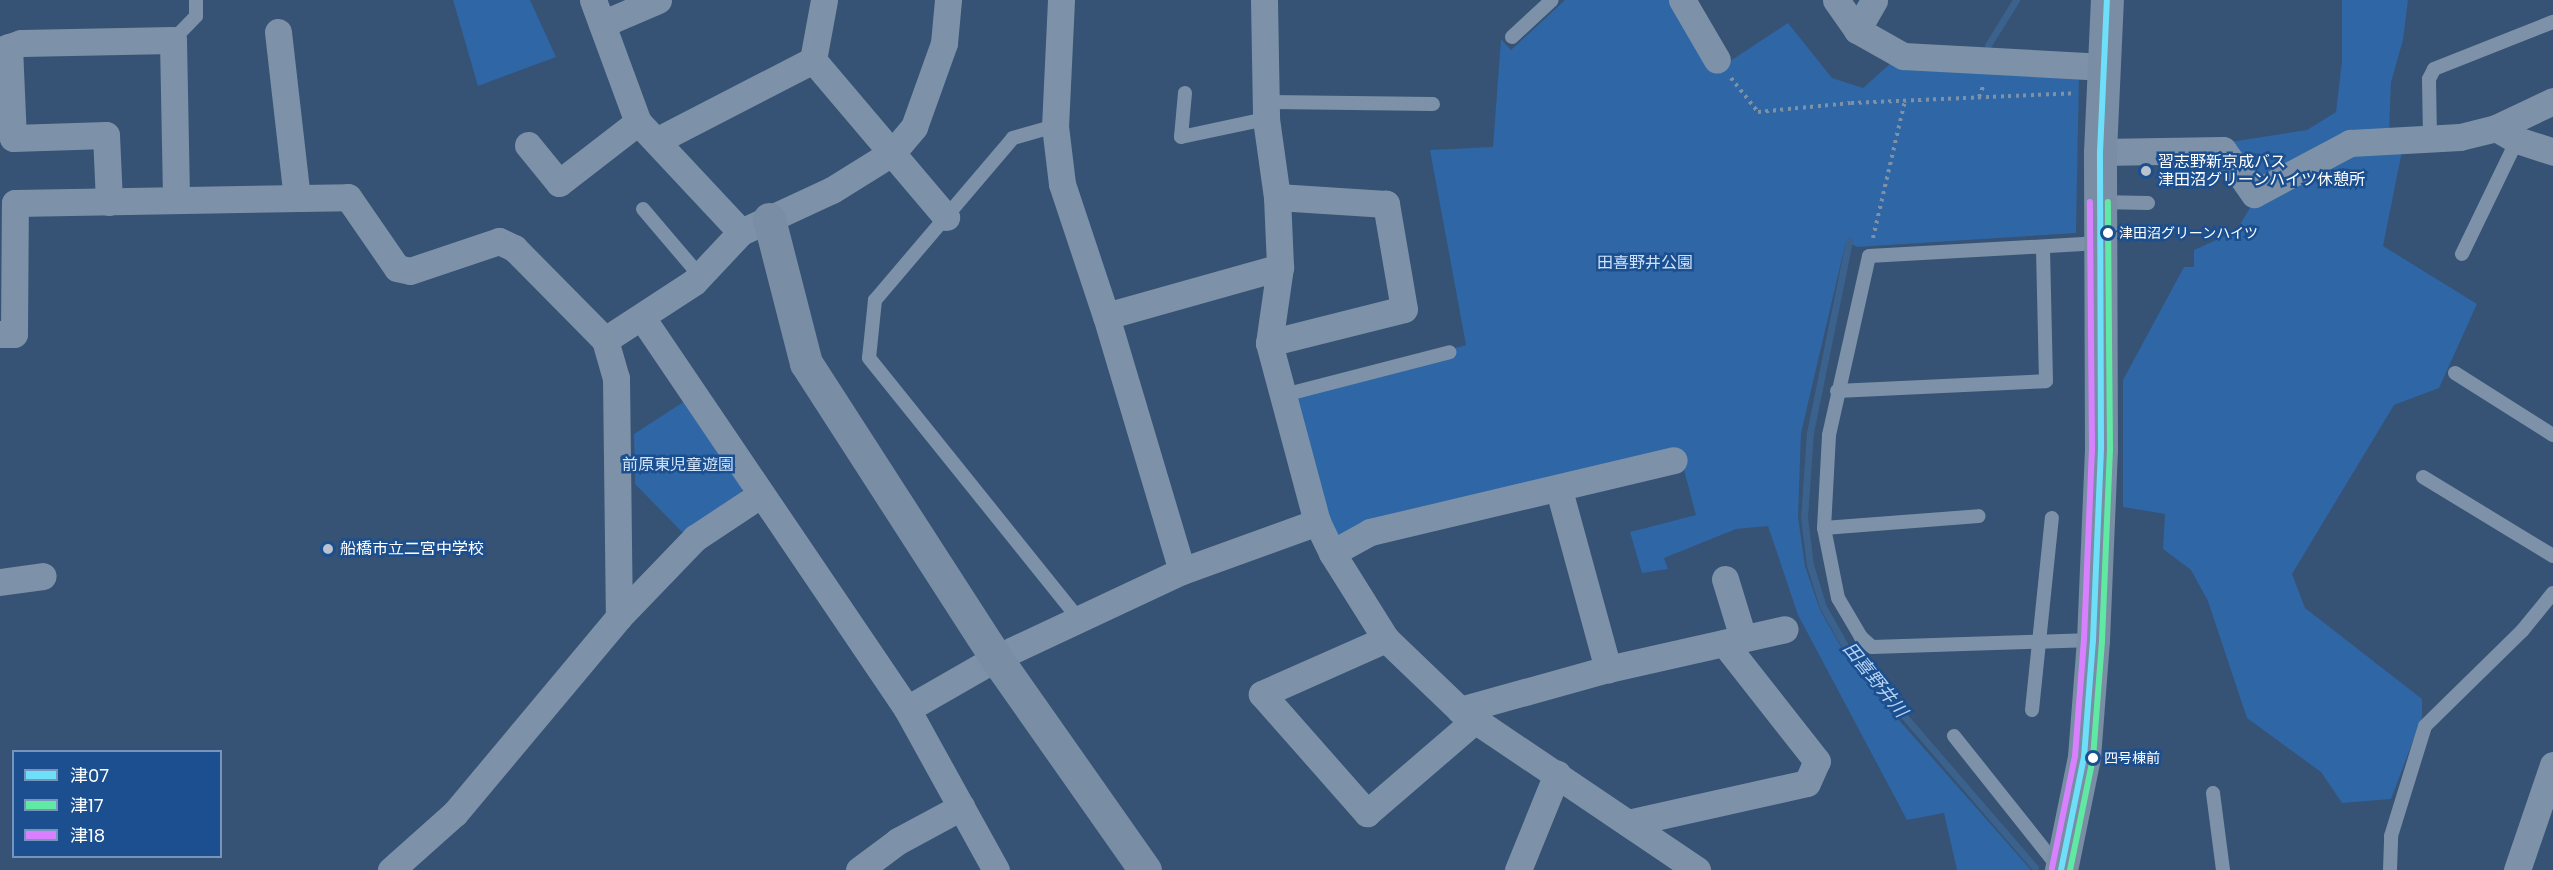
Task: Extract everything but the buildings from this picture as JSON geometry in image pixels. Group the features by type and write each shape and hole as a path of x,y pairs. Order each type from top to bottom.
{"street":[{"path":"813,60 824,0"},
{"path":"605,340 643,319 700,276 755,226 832,190 893,152 918,117 944,43 948,0"},
{"path":"1061,0 1055,126 1062,184 1107,316 1182,571"},
{"path":"1264,0 1265,111 1277,197 1280,267 1269,343 1317,522 1332,554 1386,639 1467,715 1697,870"},
{"path":"1682,0 1717,60"},
{"path":"1836,0 1857,30 1903,56 2105,67"},
{"path":"1857,30 1874,0"},
{"path":"2061,870 2084,757 2093,640 2101,449 2100,152 2110,0"},
{"path":"654,1 597,12 638,122 755,226 806,363 996,658 1145,870"},
{"path":"278,32 297,198"},
{"path":"109,201 106,135 13,138 5,49 21,43 173,39 176,200"},
{"path":"658,140 813,60"},
{"path":"813,60 946,217"},
{"path":"2507,134 2553,101"},
{"path":"528,145 559,183 638,122"},
{"path":"2100,152 2223,150 2254,194 2350,143 2507,134 2553,152"},
{"path":"0,334 14,334 15,203 348,197 397,268 410,271 499,242 514,248 605,340 615,378 619,616"},
{"path":"1269,343 1404,309 1386,204 1277,197"},
{"path":"1107,316 1280,267"},
{"path":"643,319 907,709 996,870"},
{"path":"1332,554 1370,532 1559,490 1674,460"},
{"path":"1559,490 1608,669"},
{"path":"391,870 455,813 619,616 695,538 760,495"},
{"path":"907,709 996,658 1078,618 1182,571 1317,522"},
{"path":"0,582 43,576"},
{"path":"1628,823 1807,783 1817,761 1733,641 1725,579"},
{"path":"1386,639 1262,694 1367,813 1467,715 1608,669 1785,629"},
{"path":"2517,870 2553,765"},
{"path":"1518,870 1557,774"},
{"path":"859,870 898,841 961,807"}],"lane":[{"path":"173,39 196,16 196,0"},
{"path":"1512,37 1552,0"},
{"path":"2430,137 2429,79 2434,69 2553,22"},
{"path":"1185,93 1180,137 1265,111 1433,104"},
{"path":"1055,126 1013,138 875,300 869,358 1078,618"},
{"path":"2462,254 2507,134"},
{"path":"2099,202 2148,203"},
{"path":"643,209 700,276"},
{"path":"2093,640 2039,639 1872,647 1861,637 1838,598 1824,528 1828,435 1869,256 2100,243"},
{"path":"1837,391 2046,381 2043,247"},
{"path":"1284,395 1450,352"},
{"path":"2455,373 2553,435"},
{"path":"2423,477 2553,556"},
{"path":"1824,528 1979,516"},
{"path":"2031,710 2052,518"},
{"path":"2390,870 2391,836 2425,726 2522,631 2553,593"},
{"path":"1954,735 2061,870"},
{"path":"2213,793 2223,870"}],"path":[{"path":"1717,60 1758,112 1905,101 2083,93"},
{"path":"1869,256 1905,101"}],"green space":[{"path":"453,0 530,0 556,57 478,86"},
{"name":"田喜野井公園","path":"1565,0 1674,0 1715,71 1788,23 1832,78 1863,88 1891,63 2079,75 2076,233 1857,247 1846,241 1801,433 1798,517 1805,566 1820,610 1844,652 1876,694 2031,870 1957,870 1944,813 1907,820 1798,615 1768,526 1736,529 1664,558 1668,569 1642,573 1630,532 1696,515 1680,455 1327,541 1284,395 1466,345 1430,150 1493,147 1501,39 1511,50"},
{"path":"2342,0 2408,0 2403,40 2391,82 2389,131 2257,184 2230,142 2307,130 2336,112 2342,61"},
{"path":"2403,146 2383,246 2477,304 2439,388 2394,405 2292,574 2305,608 2422,699 2422,717 2391,799 2342,803 2321,772 2247,718 2208,601 2191,570 2163,549 2165,514 2123,507 2123,380 2184,267 2194,267 2194,250 2236,231 2251,206 2354,151"},
{"name":"前原東児童遊園","path":"685,401 743,484 741,495 684,534 635,484 634,434"}],"waterway":[{"name":"田喜野井川","path":"1988,45 2016,0"},
{"name":"田喜野井川","path":"1849,241 1810,432 1804,517 1810,565 1823,607 1848,651 2035,868"}],"transit line":[{"name":"津07","path":"2061,870 2084,757 2093,640 2101,449 2100,152 2107,0"},
{"name":"津18","path":"2052,868 2075,756 2084,639 2092,449 2090,202"},
{"name":"津17","path":"2070,870 2093,758 2102,640 2110,449 2108,202"}],"place":[{"name":"習志野新京成バス 津田沼グリーンハイツ休憩所","path":"2146,171"},
{"name":"津田沼グリーンハイツ","path":"2108,233"},
{"name":"船橋市立二宮中学校","path":"328,549"},
{"name":"四号棟前","path":"2093,758"}]}
